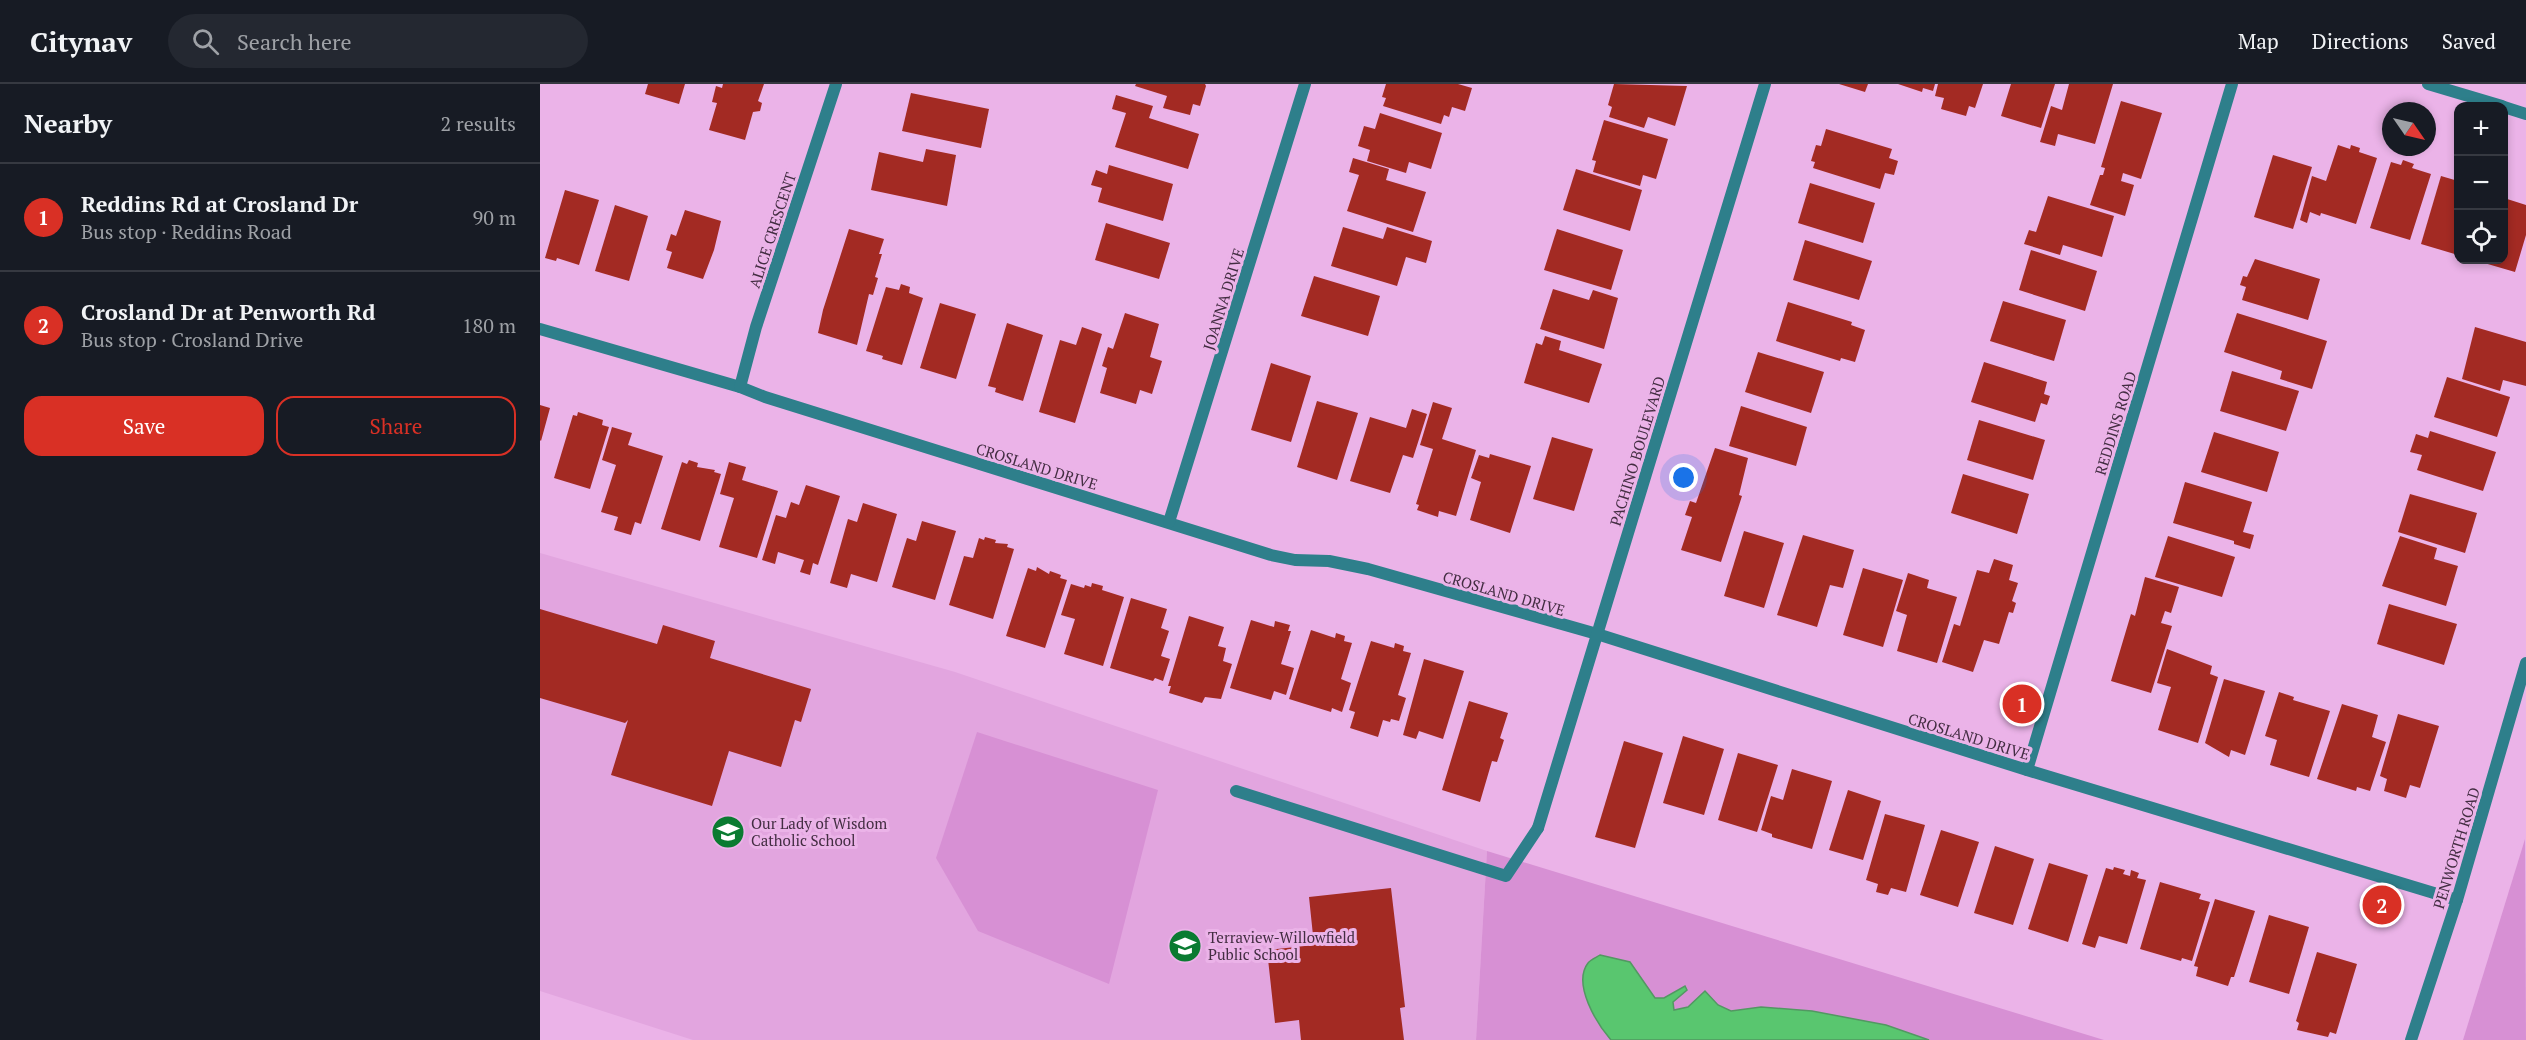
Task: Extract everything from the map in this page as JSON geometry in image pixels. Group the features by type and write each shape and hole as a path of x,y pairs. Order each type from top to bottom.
{"street":[{"name":"ALICE CRESCENT","path":"740,387 756,327 836,84"},
{"name":"JOANNA DRIVE","path":"1169,522 1305,84"},
{"name":"PACHINO BOULEVARD","path":"1236,791 1506,876 1538,828 1765,84"},
{"name":"REDDINS ROAD","path":"2027,770 2232,84"},
{"path":"2428,84 2487,102"},
{"path":"2508,109 2526,114"},
{"name":"CROSLAND DRIVE","path":"540,329 740,387 783,403 1271,555 1295,560 1329,561 1368,569 1597,634 2027,770 2457,900"},
{"name":"PENWORTH ROAD","path":"2411,1040 2457,900 2526,663"}],"shaded area":[{"path":"540,553 955,672 1487,851 1476,1040 693,1040 540,991"},
{"path":"977,732 1158,790 1109,984 978,931 936,858"},
{"path":"2525,839 2526,1040 2463,1040"},
{"path":"1487,851 2104,1040 1476,1040"},
{"path":"1600,955 1630,962 1655,998 1664,998 1685,986 1687,990 1673,1002 1674,1010 1688,1007 1705,991 1718,1005 1731,1011 1761,1007 1812,1011 1886,1025 1929,1040 1611,1040 1593,1014 1583,982 1588,963"}],"building":[{"path":"648,84 685,84 679,104 645,94"},
{"path":"723,84 764,84 758,101 762,103 760,111 753,112 745,140 709,130 717,103 712,102 716,86 722,88"},
{"path":"1136,84 1205,84 1206,86 1200,106 1193,104 1190,115 1163,108 1167,96 1135,86"},
{"path":"1386,84 1458,84 1472,88 1465,111 1452,107 1449,117 1444,115 1441,124 1383,106 1386,98 1382,97"},
{"path":"1614,84 1687,86 1675,126 1648,117 1644,128 1609,117 1612,107 1608,105"},
{"path":"1839,84 1868,84 1865,92"},
{"path":"1898,84 1935,84 1933,91 1923,88 1922,92"},
{"path":"1938,84 1983,84 1975,108 1969,106 1966,116 1941,109 1944,98 1935,96"},
{"path":"2011,84 2055,84 2041,128 2001,116"},
{"path":"2069,84 2113,84 2095,144 2058,134 2055,146 2040,142 2051,106 2062,110"},
{"path":"911,93 989,109 981,148 902,131"},
{"path":"1116,95 1153,106 1149,118 1199,134 1188,169 1115,147 1126,113 1112,109"},
{"path":"2121,101 2162,113 2141,179 2123,173 2121,181 2134,185 2125,216 2090,205 2100,175 2103,175 2105,168 2101,167"},
{"path":"1380,113 1442,133 1431,169 1409,162 1406,173 1367,161 1370,150 1358,146 1364,126 1375,129"},
{"path":"1604,120 1668,139 1656,179 1643,175 1640,186 1593,172 1596,161 1592,160"},
{"path":"1826,129 1892,149 1889,158 1898,161 1894,175 1885,173 1880,189 1813,168 1815,162 1811,161 1816,145 1821,146"},
{"path":"2338,145 2350,149 2351,145 2360,148 2359,152 2377,158 2356,224 2321,213 2320,216 2310,212 2307,223 2300,220 2312,176 2326,181"},
{"path":"926,149 956,155 947,206 871,190 879,152 923,162"},
{"path":"2273,155 2312,167 2293,229 2254,217"},
{"path":"1353,158 1389,169 1386,180 1426,192 1413,232 1347,211 1359,175 1349,172"},
{"path":"2403,160 2414,164 2412,168 2431,174 2410,240 2370,228 2391,162 2401,165"},
{"path":"1109,165 1173,184 1163,221 1098,202 1102,188 1091,185 1096,170 1107,174"},
{"path":"1576,169 1642,190 1630,231 1563,210"},
{"path":"2441,176 2454,180 2454,254 2421,244"},
{"path":"1810,183 1875,203 1863,243 1798,223"},
{"path":"565,190 599,200 579,265 557,258 556,261 545,258"},
{"path":"2048,196 2114,216 2102,257 2063,245 2060,255 2024,244 2029,230 2036,232"},
{"path":"2508,199 2526,205 2526,235 2515,272 2488,264 2508,264"},
{"path":"615,205 648,216 629,281 595,271"},
{"path":"685,210 721,221 714,250 703,279 667,268 672,252 666,250 671,234 676,236"},
{"path":"1106,223 1170,243 1159,279 1095,260"},
{"path":"1343,227 1383,239 1387,227 1432,241 1426,263 1406,257 1397,286 1331,266"},
{"path":"849,229 884,239 875,277 878,278 873,295 869,294 857,345 818,333"},
{"path":"1557,229 1623,250 1611,290 1544,270"},
{"path":"1805,240 1872,261 1859,300 1793,280"},
{"path":"2031,250 2097,271 2085,311 2019,290"},
{"path":"2255,259 2320,279 2308,320 2242,300 2246,287 2240,285 2243,276 2247,277"},
{"path":"1314,276 1380,296 1368,336 1301,316"},
{"path":"901,284 910,287 909,293 923,298 902,365 866,351 886,287 899,290"},
{"path":"1553,289 1589,300 1593,290 1618,298 1604,349 1540,329"},
{"path":"2003,301 2066,320 2054,361 1990,341"},
{"path":"1788,302 1852,322 1851,325 1865,330 1855,362 1841,358 1840,361 1776,341"},
{"path":"940,303 976,314 956,379 920,368"},
{"path":"1125,313 1159,324 1150,357 1162,361 1152,394 1140,390 1136,404 1100,393 1107,368 1102,366 1108,347 1113,349"},
{"path":"2237,313 2327,341 2312,389 2280,379 2282,371 2224,352"},
{"path":"1007,323 1043,335 1023,401 995,392 996,388 988,386"},
{"path":"1082,327 1102,334 1075,423 1039,412 1060,340 1076,345"},
{"path":"2475,327 2526,342 2526,386 2503,380 2500,391 2462,379"},
{"path":"1545,336 1561,341 1559,350 1602,364 1589,403 1524,383 1536,343 1542,345"},
{"path":"1758,352 1824,372 1811,413 1745,392"},
{"path":"1984,362 2047,382 2044,394 2050,396 2047,405 2041,403 2035,422 1971,402"},
{"path":"1271,363 1311,376 1291,442 1251,430"},
{"path":"2232,371 2299,391 2286,431 2220,411"},
{"path":"2447,377 2510,397 2497,437 2434,417"},
{"path":"1317,401 1358,413 1337,480 1297,467"},
{"path":"1433,402 1452,408 1442,439 1476,450 1456,516 1439,511 1438,517 1417,510 1419,505 1416,504 1433,449 1420,445"},
{"path":"540,405 550,408 541,441 540,440"},
{"path":"1741,406 1807,427 1796,466 1729,446"},
{"path":"1412,409 1427,414 1413,458 1403,455 1390,493 1350,481 1370,417 1406,428"},
{"path":"578,412 603,420 602,425 609,427 590,489 554,478 573,415 577,416"},
{"path":"1979,420 2045,440 2033,480 1967,460"},
{"path":"612,427 632,433 628,445 663,456 641,524 635,522 631,535 614,530 618,517 601,512 616,465 602,460"},
{"path":"2430,431 2496,452 2483,491 2417,470 2422,455 2410,452 2416,434 2428,438"},
{"path":"2214,432 2279,452 2267,492 2201,472"},
{"path":"1552,437 1593,449 1574,511 1533,499"},
{"path":"1715,448 1748,458 1739,495 1742,496 1721,562 1681,550 1692,517 1685,515 1690,501 1696,503"},
{"path":"1490,454 1531,466 1510,533 1470,520 1481,482 1471,478 1479,455 1489,458"},
{"path":"689,460 698,463 697,467 715,470 714,472 721,474 700,541 661,529 682,462 687,464"},
{"path":"729,462 746,467 742,480 778,491 757,558 719,547 734,498 720,494"},
{"path":"1963,474 2029,494 2017,534 1951,513"},
{"path":"2185,482 2252,502 2243,532 2254,535 2250,549 2234,544 2234,541 2173,523"},
{"path":"806,485 840,496 818,565 813,563 810,575 800,572 804,560 778,552 775,564 762,560 776,515 786,518 791,502 799,505"},
{"path":"2410,494 2477,513 2465,553 2398,532"},
{"path":"863,503 897,514 877,582 851,574 847,588 830,583 848,519 857,522"},
{"path":"922,521 956,531 935,600 892,587 907,538 916,541"},
{"path":"1744,531 1784,543 1764,608 1724,596"},
{"path":"1803,535 1854,550 1843,588 1830,585 1817,627 1777,615"},
{"path":"2168,536 2235,557 2222,597 2155,577"},
{"path":"2400,536 2437,548 2434,559 2458,566 2446,606 2382,586"},
{"path":"985,537 996,540 995,543 1008,544 1007,547 1014,549 993,619 949,605 964,556 973,558 979,538 984,540"},
{"path":"1994,559 2013,565 2009,580 2018,583 2012,601 2016,603 2013,613 2009,612 1999,644 1984,640 1973,672 1942,662 1954,624 1960,626 1977,570 1989,573"},
{"path":"1037,567 1049,574 1050,571 1061,575 1060,578 1067,580 1045,648 1006,636 1028,568 1036,571"},
{"path":"1863,568 1903,580 1883,647 1843,635"},
{"path":"1908,573 1929,580 1927,588 1957,597 1937,663 1897,651 1907,615 1896,611"},
{"path":"2145,577 2179,587 2171,613 2165,611 2161,623 2172,626 2151,693 2111,681 2131,614 2135,616"},
{"path":"1092,583 1103,586 1102,590 1124,597 1103,666 1064,654 1075,619 1061,615 1071,584 1084,588 1085,585 1091,587"},
{"path":"1131,598 1167,609 1161,628 1169,631 1161,656 1170,659 1163,681 1155,678 1153,681 1110,668"},
{"path":"2389,604 2457,624 2444,665 2377,644"},
{"path":"540,609 657,644 663,625 715,641 710,658 811,689 801,722 795,720 781,767 729,751 712,806 611,775 628,720 625,723 540,698"},
{"path":"1189,616 1224,627 1218,646 1226,648 1223,661 1232,664 1221,699 1205,697 1202,703 1169,693 1171,686 1168,686"},
{"path":"1251,620 1274,627 1275,621 1290,625 1288,631 1291,631 1281,664 1294,668 1286,695 1274,691 1271,700 1230,688"},
{"path":"1311,630 1335,638 1336,633 1345,636 1344,641 1352,643 1341,679 1351,683 1342,712 1332,708 1331,712 1289,699"},
{"path":"1371,641 1394,648 1395,643 1404,646 1403,651 1411,653 1398,695 1406,698 1399,721 1383,720 1378,737 1350,728 1355,712 1349,710"},
{"path":"2167,649 2212,666 2210,674 2218,677 2198,743 2158,730 2171,687 2157,683"},
{"path":"1424,659 1464,671 1443,739 1419,731 1416,739 1403,735"},
{"path":"2224,679 2265,691 2245,755 2231,750 2229,757 2205,743"},
{"path":"2279,692 2294,697 2293,700 2330,711 2309,777 2270,765 2277,740 2265,736"},
{"path":"1469,701 1508,713 1500,738 1504,740 1497,762 1492,761 1480,802 1442,790"},
{"path":"2342,704 2378,715 2372,737 2386,742 2370,791 2357,787 2356,791 2317,779"},
{"path":"2398,714 2439,726 2420,788 2410,785 2406,798 2384,791 2387,779 2380,776"},
{"path":"1683,736 1724,749 1704,815 1663,803"},
{"path":"1624,741 1663,753 1635,848 1595,837"},
{"path":"1738,753 1778,765 1757,832 1718,820"},
{"path":"1792,769 1832,781 1812,849 1772,837 1772,834 1761,830 1771,796 1783,800"},
{"path":"1848,790 1881,801 1863,860 1829,850"},
{"path":"1885,814 1925,825 1906,892 1891,888 1888,895 1876,892 1878,884 1866,880"},
{"path":"1941,830 1979,842 1958,907 1920,895"},
{"path":"1995,846 2034,859 2013,925 1974,913"},
{"path":"2049,863 2088,875 2068,942 2028,929"},
{"path":"2114,867 2125,870 2123,874 2130,876 2131,870 2139,873 2137,878 2146,880 2127,944 2099,936 2095,948 2082,944 2106,868 2113,870"},
{"path":"2160,882 2201,894 2199,899 2210,902 2192,961 2182,958 2181,961 2140,949"},
{"path":"1391,888 1405,1007 1400,1008 1404,1040 1301,1040 1299,1020 1275,1023 1267,950 1314,945 1309,897"},
{"path":"2215,899 2255,911 2234,977 2231,977 2228,986 2196,976 2198,967 2194,966"},
{"path":"2269,915 2309,927 2289,994 2249,982"},
{"path":"2317,952 2357,964 2336,1034 2330,1032 2328,1037 2297,1030 2299,1023 2296,1021"}],"place":[{"name":"Reddins Rd at Crosland Dr","path":"2022,704"},
{"name":"Our Lady of Wisdom Catholic School","path":"728,832"},
{"name":"Crosland Dr at Penworth Rd","path":"2382,905"},
{"name":"Terraview-Willowfield Public School","path":"1185,946"}]}
